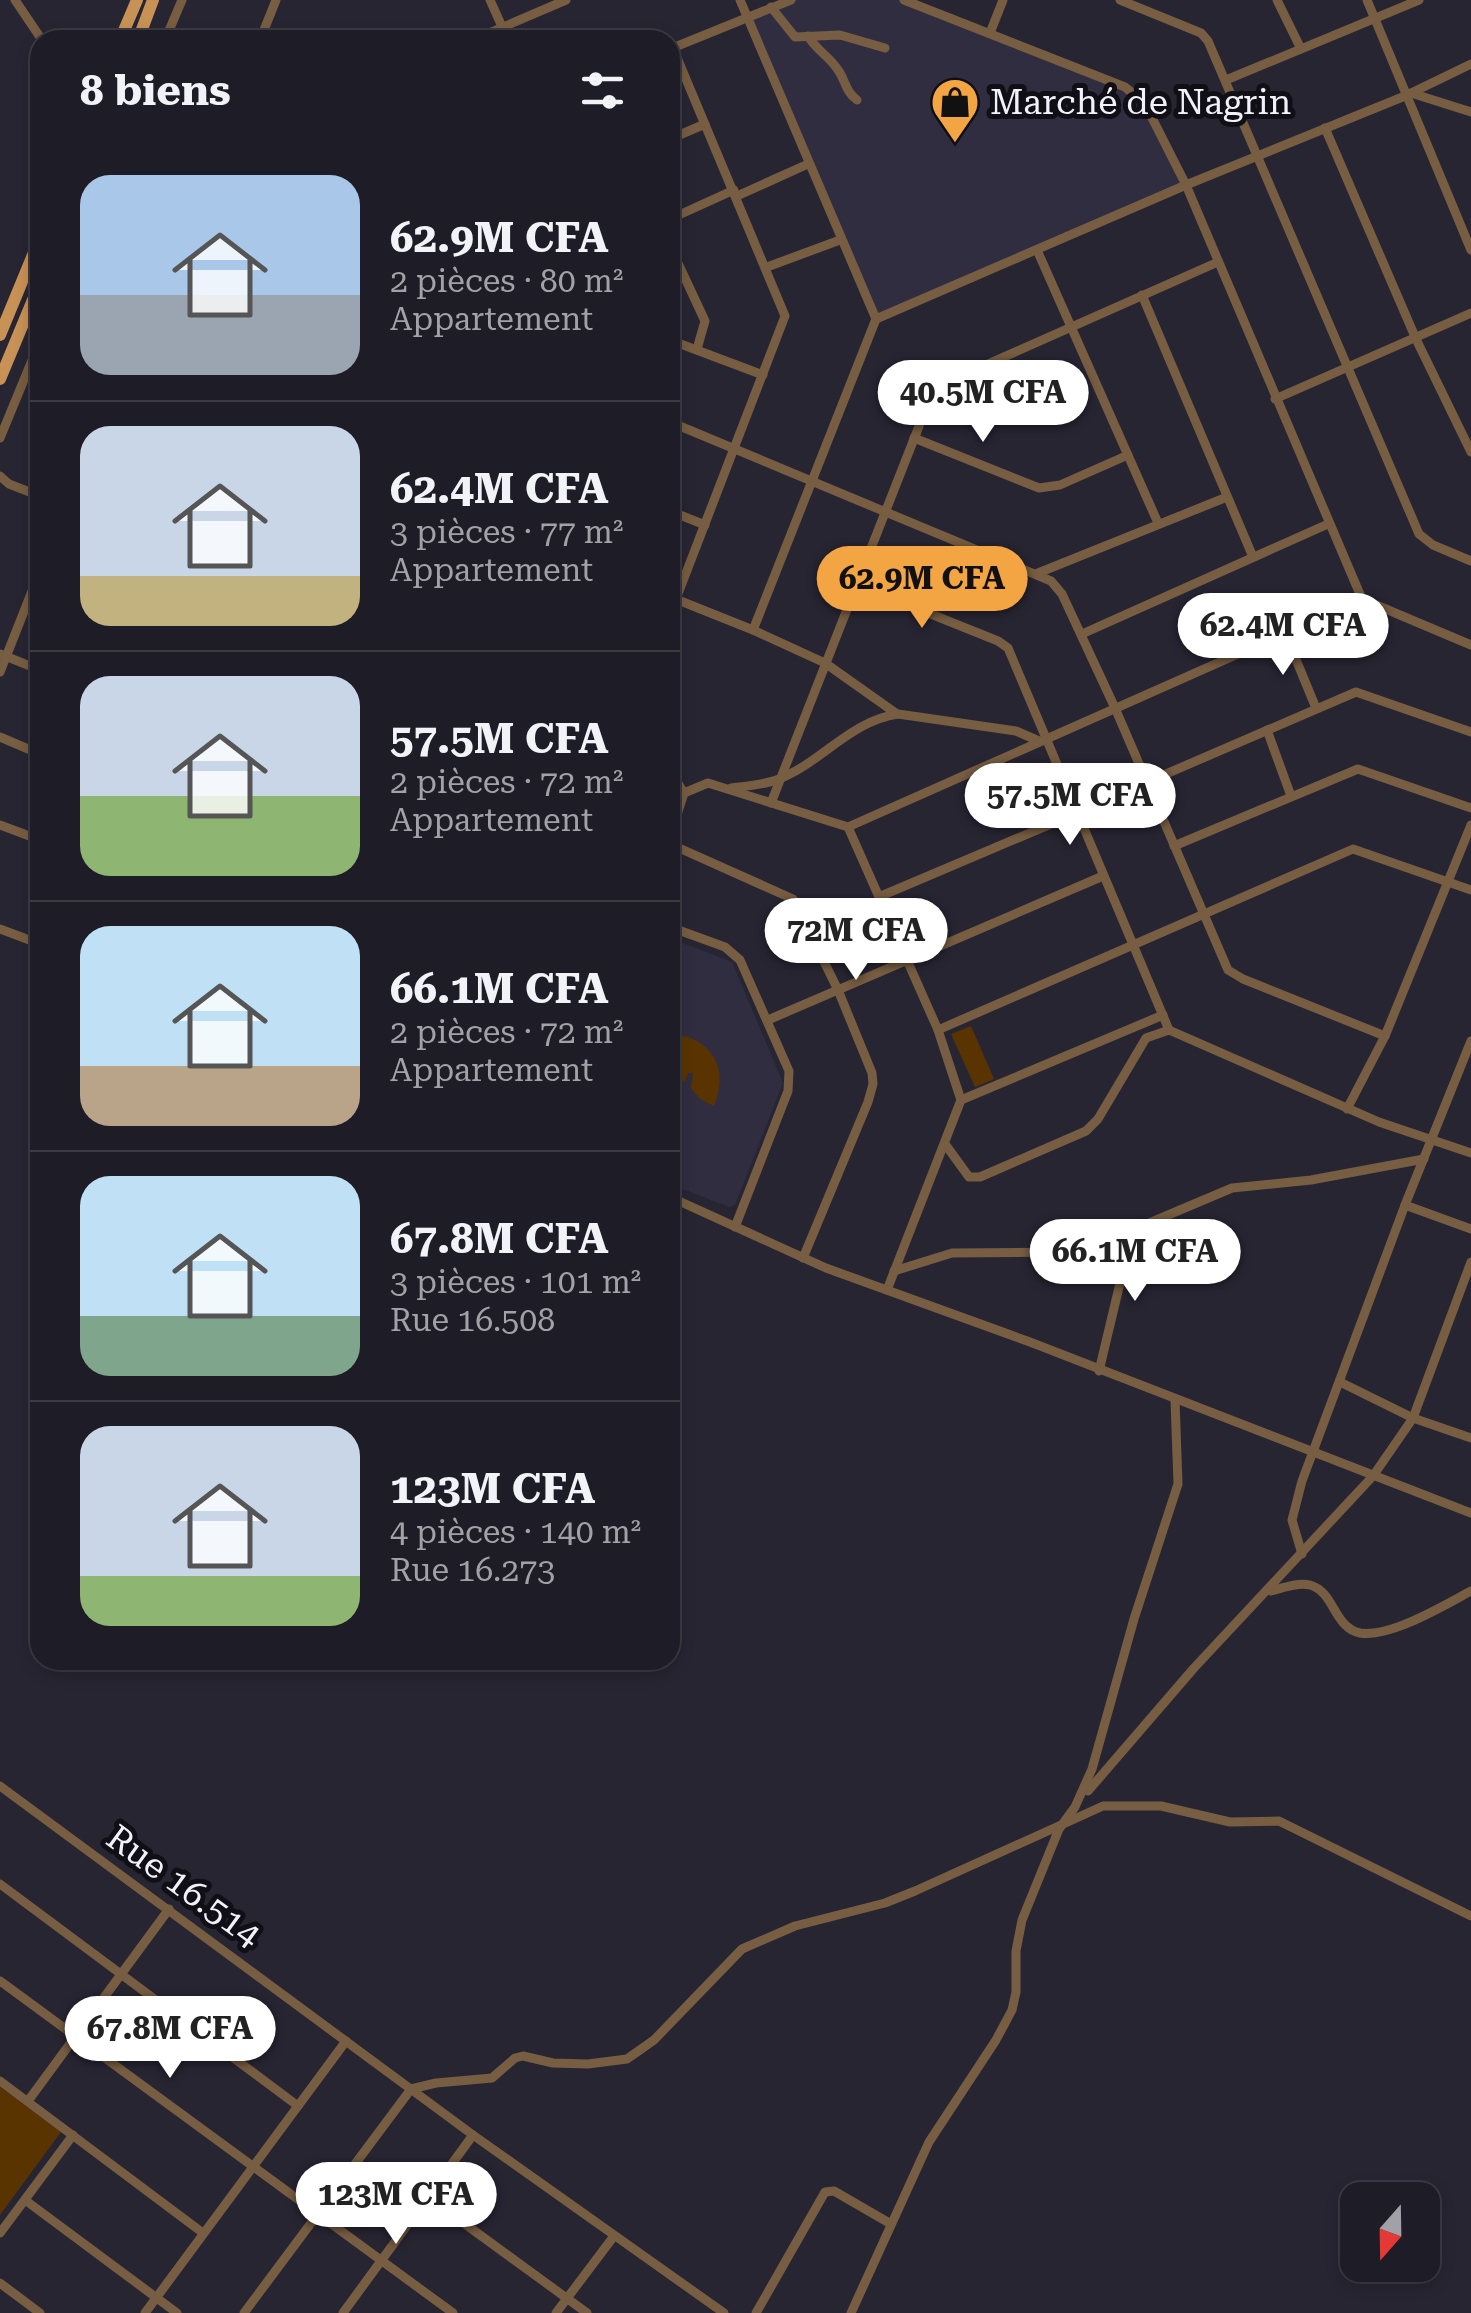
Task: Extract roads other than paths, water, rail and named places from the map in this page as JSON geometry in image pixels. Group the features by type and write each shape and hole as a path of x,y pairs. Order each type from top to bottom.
{"main road":[{"path":"124,30 136,0"},
{"path":"142,30 154,0"},
{"path":"0,335 30,262"},
{"path":"0,379 30,307"}],"street":[{"path":"15,0 35,30"},
{"path":"169,30 182,0"},
{"path":"264,30 276,0"},
{"path":"490,0 503,30"},
{"path":"495,30 566,0"},
{"path":"740,0 876,319"},
{"path":"680,45 791,0"},
{"path":"904,0 1137,94 1186,185 1362,600"},
{"path":"990,33 1004,0"},
{"path":"1120,0 1201,33 1208,41 1419,534 1426,542 1471,561"},
{"path":"1277,0 1301,49"},
{"path":"1367,0 1471,250"},
{"path":"1226,80 1419,0"},
{"path":"771,7 792,36 840,34 885,48"},
{"path":"808,36 816,49 836,66 848,92 857,100"},
{"path":"753,630 876,319 1409,94 1471,64"},
{"path":"680,66 785,316 680,583"},
{"path":"1409,94 1471,112"},
{"path":"680,135 705,124"},
{"path":"1325,128 1416,339 1471,452"},
{"path":"680,215 808,164"},
{"path":"767,267 840,240"},
{"path":"1036,250 1158,523"},
{"path":"771,803 929,396 938,385 1218,262"},
{"path":"680,267 705,321 697,349"},
{"path":"1142,294 1253,556"},
{"path":"1275,398 1471,313"},
{"path":"680,343 762,375"},
{"path":"0,438 30,365"},
{"path":"680,426 1038,573 1058,589 1082,634 1202,915 1231,973 1385,1036"},
{"path":"914,438 1039,488 1060,485 1128,456"},
{"path":"0,476 30,492"},
{"path":"1038,573 1227,497"},
{"path":"680,515 705,525"},
{"path":"1082,634 1328,524"},
{"path":"856,584 1004,644 1014,658 1042,740 1169,1030"},
{"path":"0,672 3,655 30,599"},
{"path":"684,793 708,782 848,827 1362,600 1470,641"},
{"path":"680,604 753,630 825,663 898,714"},
{"path":"1285,633 1316,708"},
{"path":"3,655 30,666"},
{"path":"1145,783 1316,708 1363,692 1471,732"},
{"path":"729,788 782,778 878,717 898,714 1016,732 1042,740"},
{"path":"1267,730 1291,796"},
{"path":"0,737 30,750"},
{"path":"1174,846 1358,769 1471,808"},
{"path":"680,786 684,793 680,806"},
{"path":"881,896 1077,813"},
{"path":"0,825 30,836"},
{"path":"1346,1109 1385,1036 1471,826"},
{"path":"848,827 938,1030 961,1100 887,1290"},
{"path":"680,845 793,899 838,990 872,1073 874,1084 804,1258"},
{"path":"938,1030 1355,848 1471,890"},
{"path":"768,1020 1102,876"},
{"path":"0,929 30,940"},
{"path":"680,931 732,952 740,960 789,1072 790,1085 735,1227"},
{"path":"961,1100 1163,1015"},
{"path":"945,1144 969,1177 980,1176 1086,1131 1098,1119 1146,1038 1169,1030 1346,1109 1471,1153"},
{"path":"1302,1554 1293,1511 1312,1451 1471,1041"},
{"path":"894,1272 952,1253 1062,1252 1102,1243 1235,1187 1310,1180 1424,1159"},
{"path":"680,1202 804,1258 1471,1513"},
{"path":"1405,1204 1471,1229"},
{"path":"1099,1371 1120,1282 1141,1228"},
{"path":"851,2313 929,2142 1012,2010 1018,1935 1039,1874 1062,1825 1118,1753 1373,1476 1413,1418 1471,1262"},
{"path":"1340,1382 1413,1418 1471,1438"},
{"path":"1075,1807 1092,1769 1178,1484 1175,1400"},
{"path":"1268,1591 1309,1585 1323,1592 1347,1628 1367,1633 1424,1618 1471,1591"},
{"name":"Rue 16.514","path":"0,1786 410,2089 724,2313"},
{"path":"244,2313 410,2089 492,2078 519,2056 553,2063 588,2064 627,2059 654,2040 742,1950 795,1926 916,1892 1089,1810 1116,1804 1161,1806 1230,1822 1279,1821 1471,1916"},
{"path":"0,1884 298,2106"},
{"path":"28,2101 169,1909"},
{"path":"0,1981 452,2313"},
{"path":"145,2313 346,2041"},
{"path":"0,2081 203,2233"},
{"path":"344,2313 474,2134"},
{"path":"0,2233 73,2135"},
{"path":"756,2313 824,2192 834,2191 891,2224"},
{"path":"428,2197 588,2313"},
{"path":"25,2200 177,2313"},
{"path":"556,2313 614,2236"},
{"path":"0,2283 40,2313"}],"place":[{"name":"Marché de Nagrin","path":"955,144"}]}
